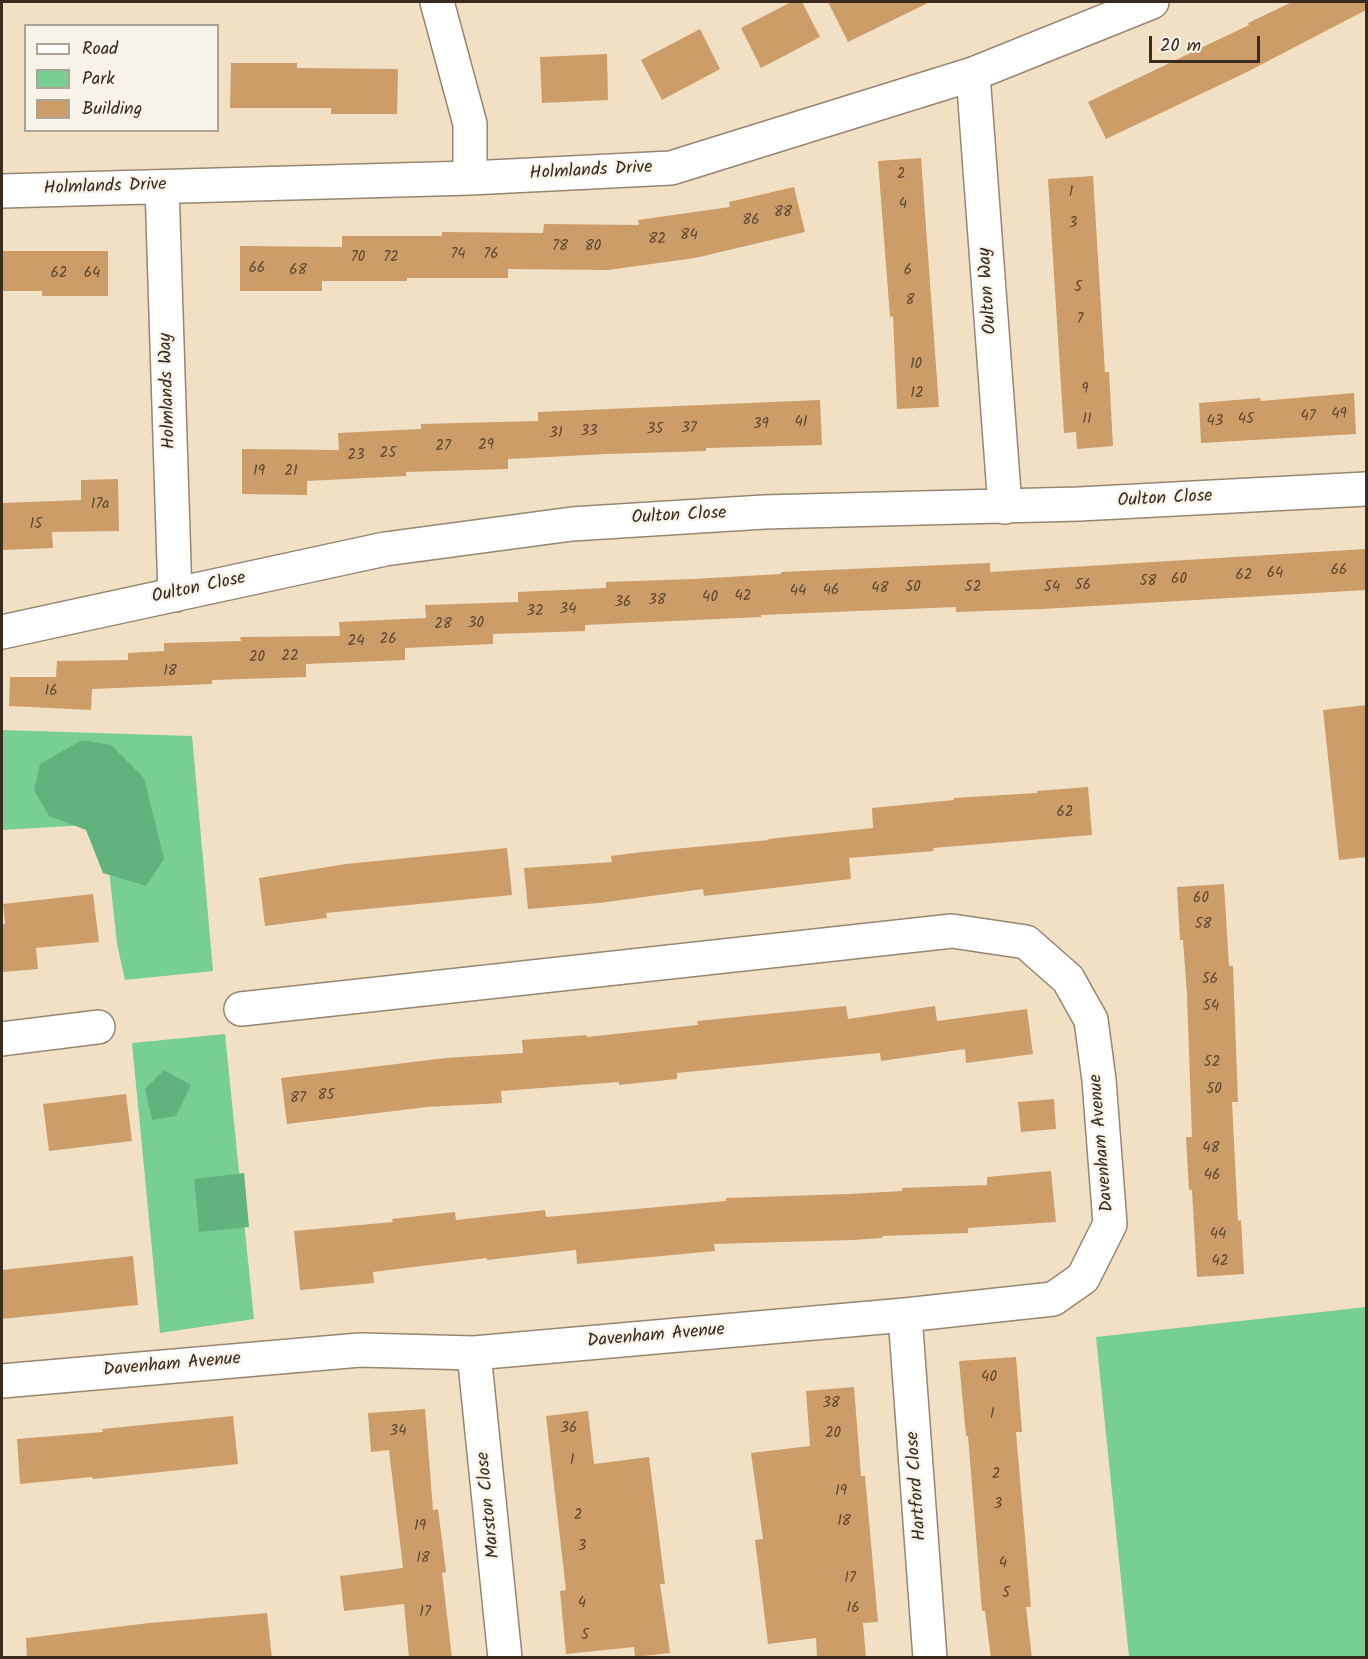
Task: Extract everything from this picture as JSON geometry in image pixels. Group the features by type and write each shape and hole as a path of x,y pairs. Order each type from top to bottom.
{"street":[{"path":"437,2 470,124 471,178"},
{"name":"Holmlands Drive","path":"2,191 471,178 671,168 973,74 1152,2"},
{"name":"Oulton Way","path":"973,74 1005,507"},
{"name":"Holmlands Way","path":"162,187 175,595"},
{"name":"Oulton Close","path":"2,632 385,549 572,524 764,512 1005,507 1366,489"},
{"name":"Davenham Avenue","path":"2,1381 360,1350 474,1353 905,1315 1053,1299 1083,1278 1110,1224 1099,1080 1091,1020 1068,979 1026,942 952,931 241,1009"},
{"path":"2,1039 98,1027"},
{"name":"Hartford Close","path":"905,1315 930,1658"},
{"name":"Marston Close","path":"474,1353 505,1658"}],"green space":[{"path":"2,730 192,736 213,971 125,980 117,944 104,824 2,830"},
{"path":"82,740 111,745 144,778 164,859 146,886 103,873 86,830 49,816 34,790 40,764"},
{"path":"225,1034 254,1319 160,1333 132,1043"},
{"path":"164,1070 191,1085 176,1116 152,1120 145,1089"},
{"path":"244,1173 249,1227 199,1232 194,1179"},
{"path":"1366,1307 1366,1657 1129,1657 1096,1337"}],"building":[{"path":"791,2 802,2 820,37 761,68 741,28"},
{"path":"828,2 930,2 848,42"},
{"path":"1292,2 1366,2 1366,10 1245,73 1106,139 1088,102"},
{"path":"700,29 720,69 662,100 641,60"},
{"path":"607,54 608,100 542,103 540,57"},
{"path":"231,63 297,63 297,68 398,69 397,114 331,114 331,108 230,108"},
{"path":"921,158 939,407 897,409 893,316 890,317 878,161"},
{"path":"1093,176 1105,372 1109,372 1113,446 1077,449 1076,432 1064,433 1048,179"},
{"path":"794,187 805,232 695,258 608,270 508,269 508,278 322,281 322,291 240,291 240,246 342,247 342,236 442,236 442,232 543,233 544,224 639,225 638,220 730,207 729,202"},
{"path":"2,251 108,251 108,296 42,296 42,291 2,291"},
{"path":"1354,393 1356,434 1201,443 1199,403 1260,398 1261,401"},
{"path":"820,400 822,445 706,448 706,451 508,459 508,469 406,472 406,476 307,481 307,495 242,494 242,449 339,450 338,433 421,429 421,424 538,421 538,412"},
{"path":"118,479 119,531 52,532 53,548 2,550 2,503 81,500 81,480"},
{"path":"1366,549 1366,590 1042,609 956,612 956,607 585,625 585,631 493,634 493,644 405,648 405,660 306,664 306,677 212,680 212,684 92,689 91,710 9,706 10,677 56,677 57,661 128,660 128,653 164,651 164,643 241,641 240,637 340,636 339,622 426,618 425,605 518,602 518,592 606,588 606,582 781,574 781,572 990,563 990,572"},
{"path":"1366,705 1366,857 1339,860 1323,710"},
{"path":"1088,787 1092,835 933,848 934,851 849,858 851,879 704,896 703,889 599,903 528,909 524,868 612,862 611,856 873,828 872,808 954,800 954,798 1037,793 1037,791"},
{"path":"507,848 512,895 326,913 327,918 265,926 259,878 346,864"},
{"path":"1224,884 1229,966 1233,966 1238,1102 1232,1102 1238,1221 1241,1220 1244,1274 1197,1277 1192,1190 1189,1190 1186,1137 1192,1137 1187,995 1183,940 1180,940 1177,887"},
{"path":"93,894 99,942 36,948 38,969 2,972 2,924 5,924 3,904"},
{"path":"846,1006 848,1019 935,1006 937,1021 1027,1009 1033,1054 966,1063 965,1049 881,1061 880,1053 677,1073 677,1079 619,1085 619,1082 501,1091 502,1103 427,1107 287,1124 281,1078 446,1058 523,1053 522,1040 587,1035 587,1037 698,1025 697,1021"},
{"path":"126,1094 132,1141 49,1151 43,1104"},
{"path":"1054,1099 1056,1129 1021,1132 1018,1102"},
{"path":"1051,1171 1056,1222 968,1228 968,1233 882,1236 883,1238 852,1240 714,1244 715,1251 577,1264 576,1250 487,1260 487,1258 373,1272 374,1283 300,1290 294,1231 393,1222 392,1219 455,1212 456,1220 545,1210 546,1217 726,1201 726,1198 849,1194 902,1191 902,1188 987,1185 987,1177"},
{"path":"133,1256 138,1305 2,1319 2,1270"},
{"path":"1016,1357 1022,1432 1016,1432 1031,1607 1026,1607 1032,1658 991,1658 985,1611 982,1611 968,1436 966,1436 959,1361"},
{"path":"854,1387 861,1476 865,1476 878,1622 863,1623 866,1658 817,1658 816,1638 768,1644 755,1540 763,1539 751,1453 810,1446 806,1391"},
{"path":"425,1409 433,1510 438,1509 446,1572 442,1573 452,1658 409,1658 404,1604 344,1611 340,1576 403,1568 389,1450 371,1452 368,1413"},
{"path":"588,1411 594,1464 649,1457 665,1584 660,1584 670,1653 635,1657 634,1647 566,1654 560,1591 566,1590 546,1416"},
{"path":"233,1416 238,1464 20,1484 17,1439 103,1432 102,1429"},
{"path":"267,1613 272,1658 27,1658 26,1638 149,1623"}]}
